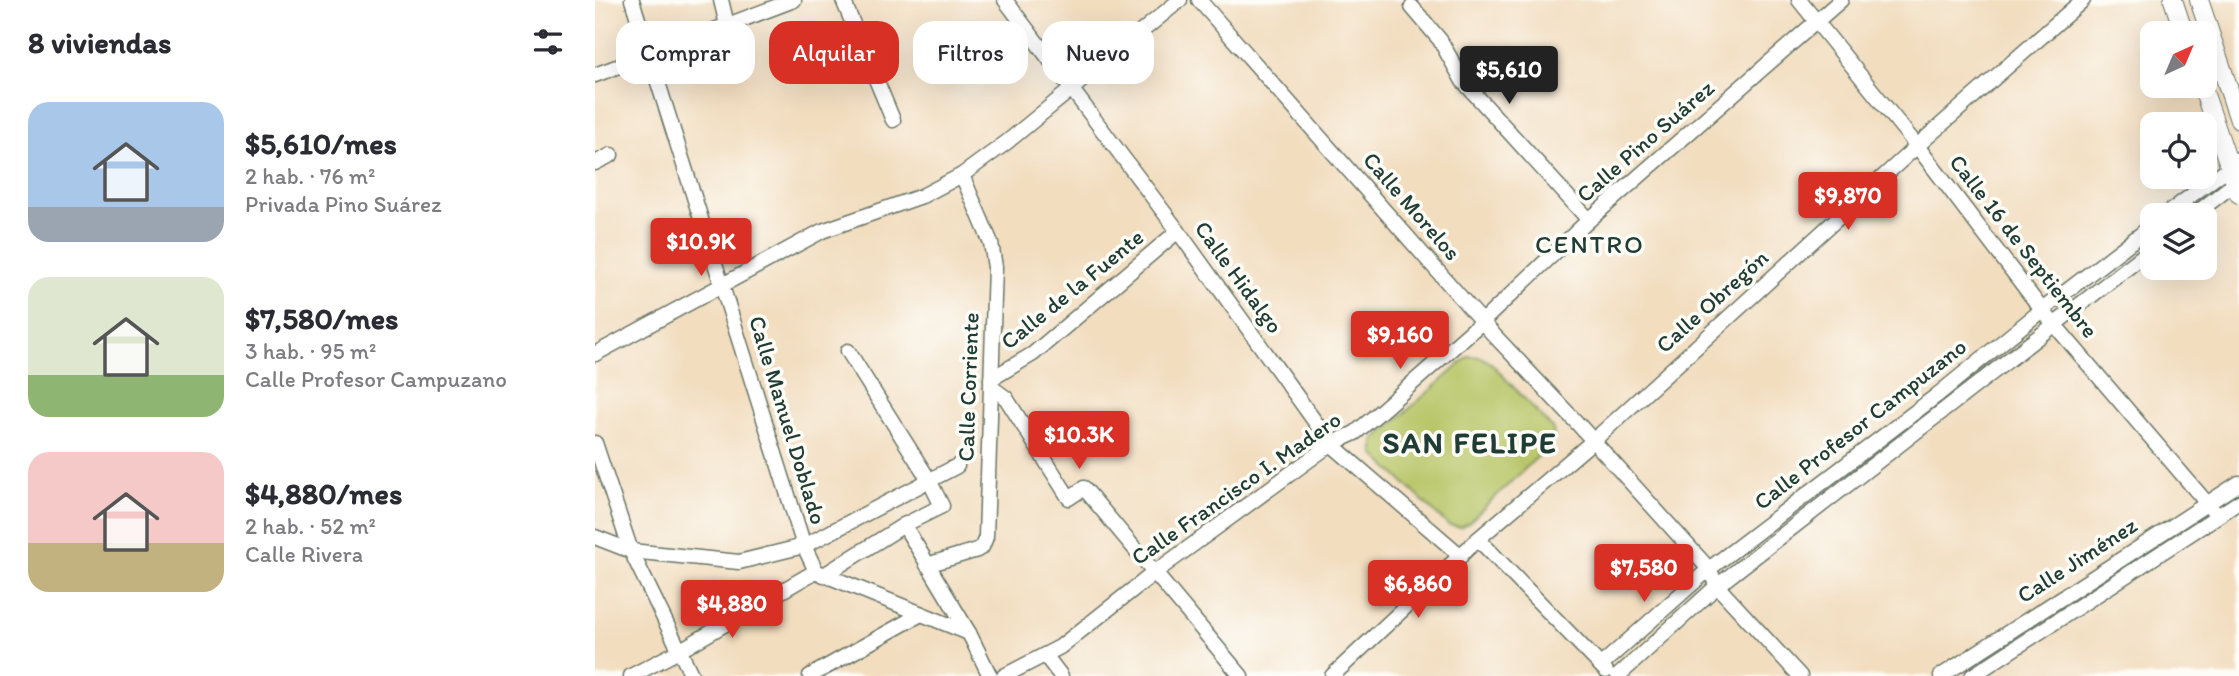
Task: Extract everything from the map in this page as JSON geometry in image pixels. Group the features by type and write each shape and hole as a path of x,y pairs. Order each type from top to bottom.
{"main road":[{"path":"2173,0 2180,21"},
{"path":"2199,0 2239,120"},
{"path":"2206,98 2236,177"}],"street":[{"name":"Calle Manuel Doblado","path":"632,0 639,21"},
{"path":"721,0 726,21"},
{"path":"738,21 794,0"},
{"path":"843,0 893,120"},
{"name":"Calle Hidalgo","path":"1005,0 1178,231 1331,444 1461,556"},
{"path":"595,354 822,231 922,196 959,177 1007,142 1180,0"},
{"name":"Calle Morelos","path":"1199,0 1483,321 1709,569 1717,586 1800,676"},
{"name":"Calle 16 de Septiembre","path":"1799,0 1917,146 2042,310 2217,515"},
{"name":"Calle Pino Suárez","path":"1483,321 1588,220 1841,0"},
{"name":"Calle Obregón","path":"1332,676 1478,539 1593,440 1917,146 2083,0"},
{"path":"1412,7 1440,40 1463,81 1588,220"},
{"path":"595,75 616,67"},
{"name":"Calle Manuel Doblado","path":"658,84 804,546 820,573"},
{"path":"595,163 611,155"},
{"name":"Calle Corriente","path":"927,565 977,550 982,547 986,537 995,267 991,243 959,177"},
{"path":"2187,203 2236,177"},
{"path":"2207,203 2236,177"},
{"name":"Calle de la Fuente","path":"991,383 1033,354 1178,231"},
{"name":"Calle Profesor Campuzano","path":"1606,670 1709,569 1936,396 2140,235"},
{"name":"Calle Profesor Campuzano","path":"1618,676 1717,586 2140,258"},
{"name":"Calle Francisco I. Madero","path":"1004,676 1060,647 1154,573 1331,444 1355,433 1483,321"},
{"name":"Calle Corriente","path":"848,351 929,480 941,506 904,525"},
{"path":"991,383 1006,398 1069,498 1084,488 1241,676"},
{"path":"1936,396 1946,408"},
{"path":"595,443 631,551 692,676"},
{"path":"1847,464 1857,476"},
{"path":"595,537 631,551 739,562 804,546 957,466"},
{"path":"1825,482 1834,494"},
{"name":"Calle Jiménez","path":"1941,676 2239,483"},
{"name":"Calle Jiménez","path":"1970,676 2239,502"},
{"path":"631,676 904,525 969,633 990,676"},
{"path":"1478,539 1606,670"},
{"path":"2147,541 2157,555"},
{"path":"820,573 969,633"},
{"path":"810,676 921,614"},
{"path":"2030,617 2041,631"},
{"path":"1045,655 1061,676"},
{"path":"1960,663 1970,676"}],"green space":[{"path":"1469,356 1481,357 1491,363 1553,429 1554,437 1552,443 1468,523 1460,527 1448,525 1374,454 1374,440"}],"district":[{"name":"CENTRO","path":"1590,244"},
{"name":"SAN FELIPE","path":"1470,442"}]}
